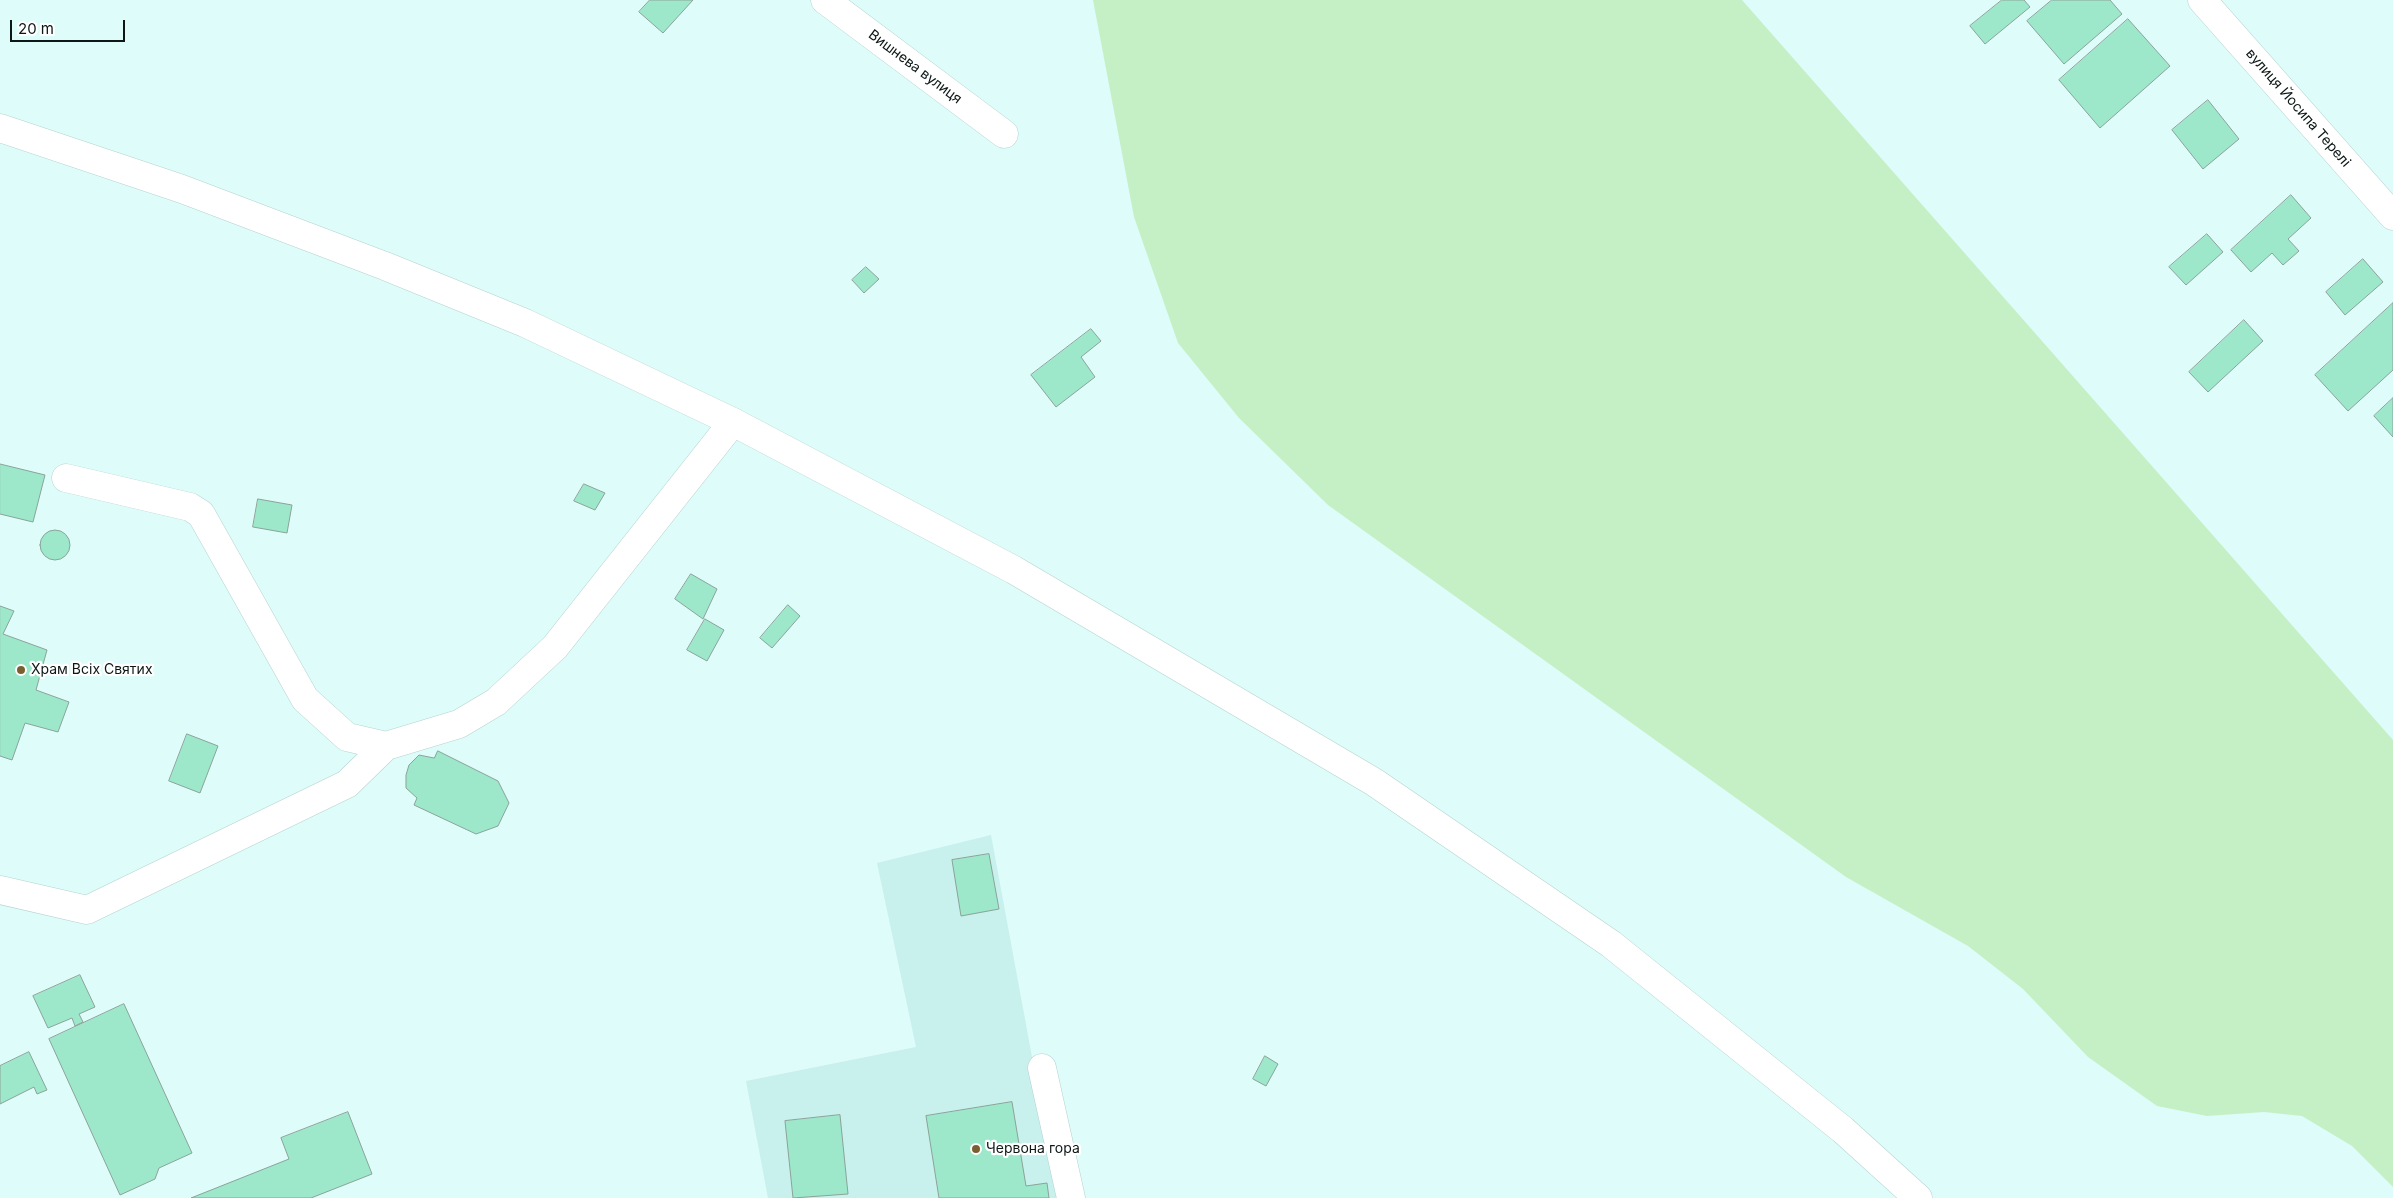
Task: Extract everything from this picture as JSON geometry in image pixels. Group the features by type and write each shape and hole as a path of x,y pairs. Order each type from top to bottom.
{"main road":[{"name":"Вишнева вулиця","path":"825,0 1004,134"},
{"name":"вулиця Йосипа Терелі","path":"2202,0 2393,216"},
{"path":"0,128 182,189 394,269 525,323 733,422 1014,570 1374,782 1611,944 1843,1130 1918,1198"},
{"path":"0,890 87,910 348,784 386,746 459,724 503,696 555,647 733,422"},
{"path":"66,478 190,507 201,514 304,699 347,737 386,746"},
{"path":"1042,1068 1071,1198"}],"shaded area":[{"path":"991,835 1058,1198 768,1198 746,1081 916,1047 877,863"}],"green space":[{"path":"1093,0 1742,0 2393,740 2393,1187 2352,1146 2302,1116 2264,1112 2207,1116 2157,1106 2088,1057 2023,989 1968,946 1846,877 1328,505 1239,418 1178,343 1134,217"}],"building":[{"path":"650,0 693,0 663,33 639,12"},
{"path":"2002,0 2024,0 2030,7 1985,44 1970,26"},
{"path":"2052,0 2110,0 2122,14 2064,64 2027,21"},
{"path":"2128,19 2170,66 2100,128 2059,80"},
{"path":"2208,100 2239,139 2203,169 2172,130"},
{"path":"2291,195 2311,218 2288,239 2299,251 2283,265 2272,253 2251,272 2231,250"},
{"path":"2207,234 2223,252 2186,285 2169,267"},
{"path":"2363,259 2383,282 2345,315 2326,292"},
{"path":"866,267 879,279 864,293 852,280"},
{"path":"2393,303 2393,370 2348,411 2315,375"},
{"path":"2244,320 2263,341 2208,392 2189,372"},
{"path":"1091,329 1101,341 1081,357 1095,377 1056,407 1031,375"},
{"path":"2393,398 2393,437 2374,416"},
{"path":"0,464 45,475 33,522 0,514"},
{"path":"584,484 605,493 595,510 574,501"},
{"path":"258,499 292,505 287,533 253,527"},
{"path":"55,530 66,534 70,545 66,556 55,560 44,556 40,545 44,534"},
{"path":"691,574 717,589 703,619 675,599"},
{"path":"788,605 800,616 772,648 760,638"},
{"name":"Храм Всіх Святих","path":"0,606 14,611 3,634 47,650 36,690 69,702 58,732 25,723 12,760 0,756"},
{"path":"705,619 724,630 707,661 687,650"},
{"path":"187,734 218,746 200,793 169,781"},
{"path":"438,751 498,781 509,803 498,826 476,834 414,805 417,798 406,788 406,775 409,765 419,755 434,758"},
{"path":"989,854 999,909 961,916 952,860"},
{"path":"80,975 95,1007 79,1014 83,1022 75,1026 72,1018 48,1028 33,996"},
{"path":"124,1004 192,1153 159,1168 155,1179 120,1195 49,1039"},
{"path":"29,1052 47,1090 37,1094 34,1087 0,1104 0,1066"},
{"path":"1265,1056 1278,1064 1266,1086 1253,1079"},
{"name":"Червона гора","path":"1012,1102 1026,1186 1047,1183 1049,1198 939,1198 926,1116"},
{"path":"348,1112 372,1174 311,1198 191,1198 289,1159 281,1138"},
{"path":"840,1115 848,1194 793,1198 785,1121"}],"place":[{"name":"Храм Всіх Святих","path":"21,670"},
{"name":"Червона гора","path":"976,1149"}]}
